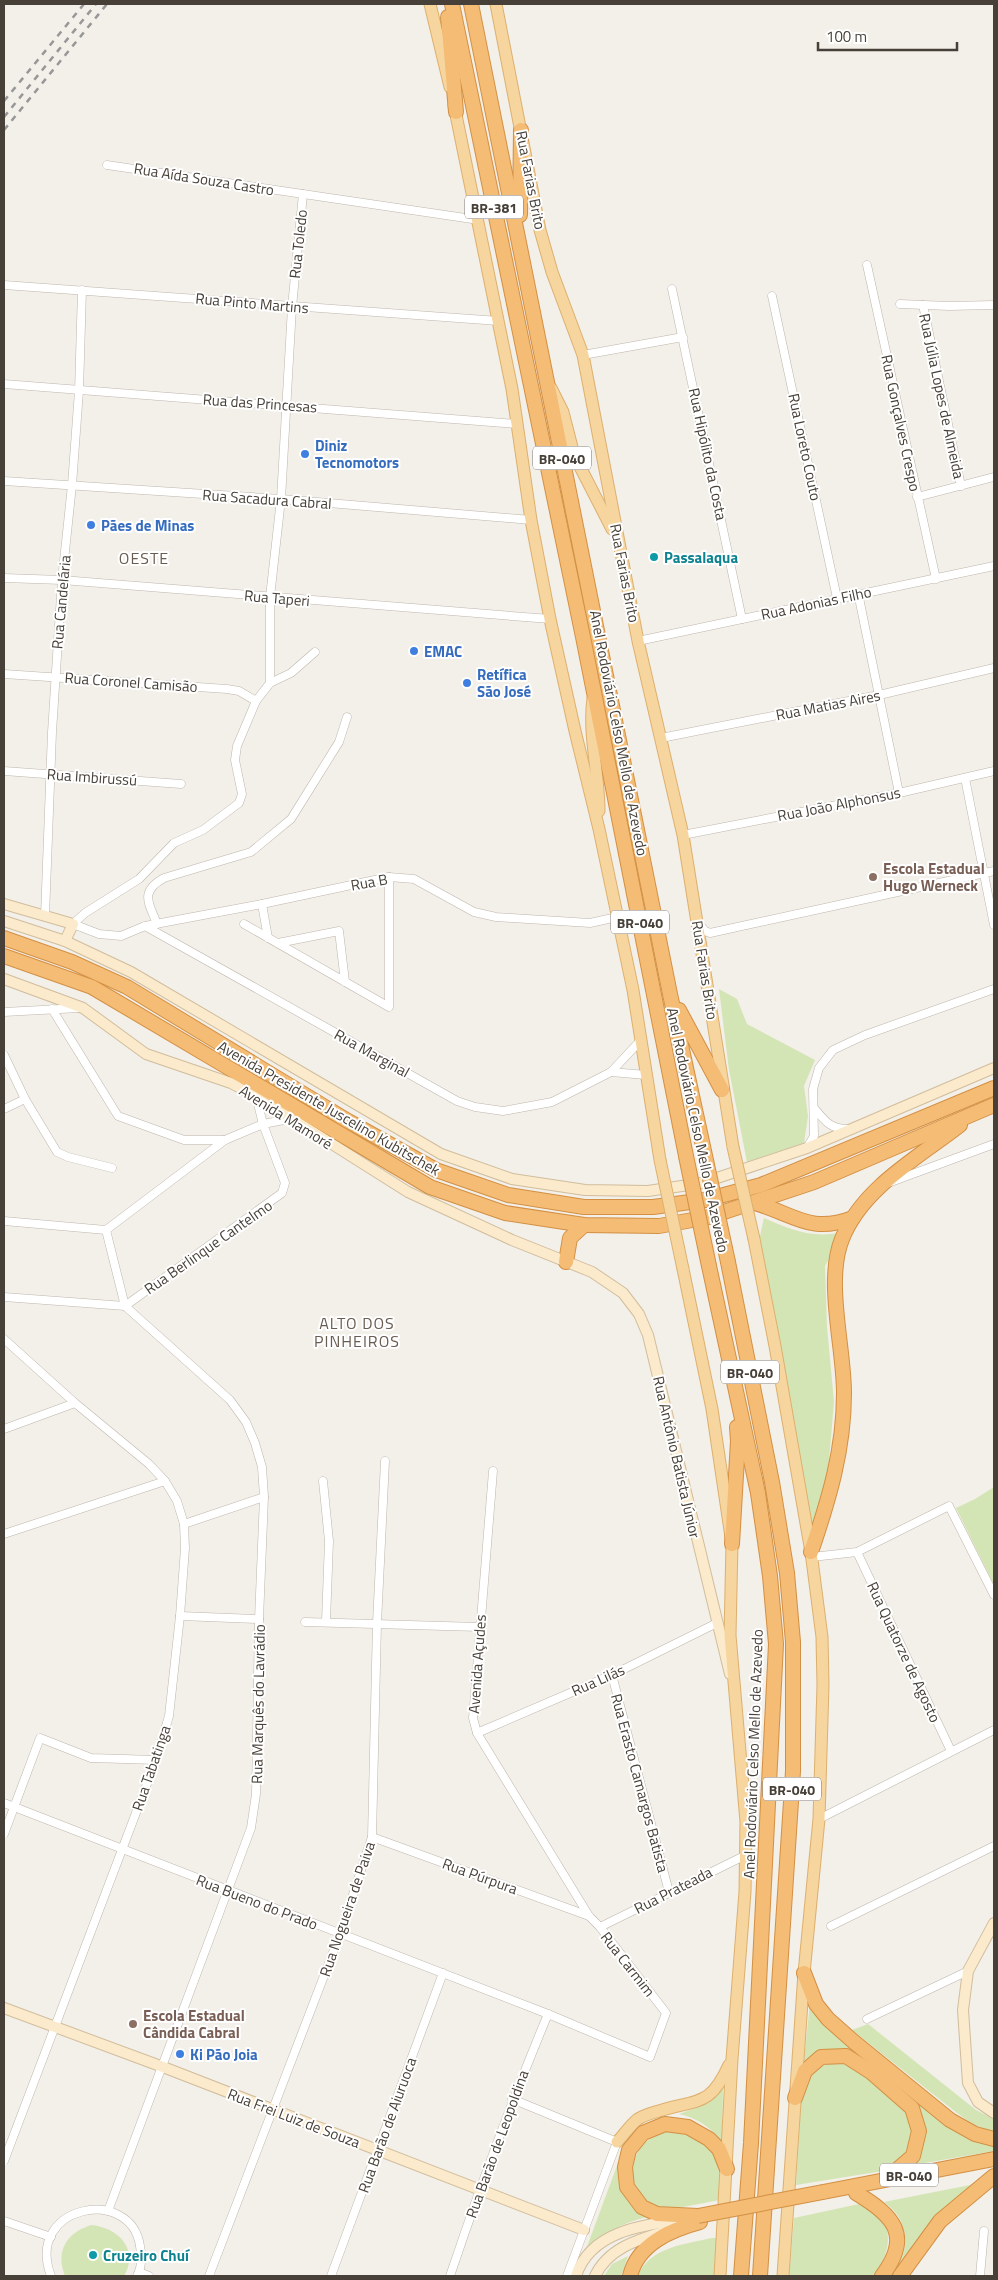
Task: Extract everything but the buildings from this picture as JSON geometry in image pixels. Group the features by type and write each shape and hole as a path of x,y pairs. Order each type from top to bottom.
{"highway":[{"path":"448,4 456,112"},
{"name":"Anel Rodoviário Celso Mello de Azevedo","path":"452,4 594,688 686,1156 758,1493 770,1576 776,1644 752,2133 741,2276"},
{"name":"Anel Rodoviário Celso Mello de Azevedo","path":"471,4 670,994 728,1262 772,1482 787,1573 793,1642 793,1771 760,2276"},
{"path":"520,244 521,130"},
{"name":"Avenida Presidente Juscelino Kubitschek","path":"4,938 72,962 127,987 348,1121 436,1170 508,1195 584,1207 653,1208 705,1200 761,1185 994,1088"},
{"name":"Avenida Presidente Juscelino Kubitschek","path":"4,956 92,987 430,1187 505,1213 584,1225 659,1226 709,1217 814,1182 994,1105"},
{"path":"670,994 722,1090"},
{"path":"812,1554 833,1485 841,1437 844,1364 835,1272 842,1239 853,1218 881,1186 978,1112"},
{"path":"756,1202 813,1225 826,1226 853,1218"},
{"path":"566,1262 570,1238 584,1225"},
{"path":"732,1544 738,1441 735,1381"},
{"path":"804,1973 816,2004 828,2019 854,2042 950,2120 975,2134 994,2139"},
{"path":"795,2098 805,2071 822,2058 846,2056 871,2072 912,2108 919,2131 913,2156 886,2179"},
{"path":"697,2220 657,2214 642,2206 627,2187 625,2167 629,2150 643,2133 665,2124 688,2127 709,2138 719,2150 727,2169"},
{"name":"BR-040","path":"697,2220 824,2195 886,2179 994,2159"},
{"name":"BR-040","path":"824,2195 856,2193 994,2169"},
{"path":"900,2276 940,2221 994,2176"},
{"path":"856,2193 885,2212 894,2227 897,2247 892,2261 882,2276"},
{"path":"630,2276 634,2263 646,2247 658,2238 697,2220"}],"main road":[{"name":"Anel Rodoviário Celso Mello de Azevedo","path":"430,4 456,112 499,321 530,520 550,619 599,829 633,990 660,1160 712,1409 732,1544 730,1635 746,1822 746,1854 720,2276"},
{"name":"Rua Farias Brito","path":"496,4 540,230 552,272 583,355 638,641 683,835 722,1090 733,1147"},
{"path":"546,378 563,412 574,455 620,546"},
{"path":"594,688 590,719 599,786 599,829"},
{"name":"Anel Rodoviário Celso Mello de Azevedo","path":"733,1147 754,1239 812,1554 822,1647 823,1702 819,1819 804,1973 783,2276"},
{"path":"617,2142 637,2120 650,2114 694,2104 706,2099 721,2083 732,2059"}],"street":[{"name":"Rua Aída Souza Castro","path":"107,165 479,220"},
{"name":"Rua Toledo","path":"270,683 270,597 281,499 292,307 303,194"},
{"name":"Rua Gonçalves Crespo","path":"867,265 936,579"},
{"name":"Rua Pinto Martins","path":"4,285 499,321"},
{"name":"Rua Hipólito da Costa","path":"672,289 742,619"},
{"name":"Rua Candelária","path":"45,916 55,677 79,391 82,290"},
{"name":"Rua Loreto Couto","path":"772,296 837,598"},
{"path":"900,304 993,305 994,315"},
{"name":"Rua Júlia Lopes de Almeida","path":"923,305 961,486"},
{"path":"583,355 683,337"},
{"name":"Rua das Princesas","path":"4,384 516,424"},
{"name":"Rua Júlia Lopes de Almeida","path":"917,497 994,476"},
{"name":"Rua Sacadura Cabral","path":"4,481 281,499 530,520"},
{"name":"Rua Adonias Filho","path":"638,641 858,593 994,566"},
{"name":"Rua Taperi","path":"4,578 62,580 550,619"},
{"path":"858,593 899,793"},
{"path":"65,941 73,924 85,913 139,879 174,843 203,830 239,803 242,794 235,760 236,746 256,700 270,683 291,673 315,652"},
{"name":"Rua Matias Aires","path":"661,738 879,695 994,668"},
{"name":"Rua Coronel Camisão","path":"4,674 233,690 256,700"},
{"path":"157,924 148,902 148,893 152,885 164,878 251,852 291,819 339,742 347,717"},
{"name":"Rua Imbirussú","path":"4,771 181,784"},
{"name":"Rua João Alphonsus","path":"683,835 899,793 994,771"},
{"path":"965,778 994,925"},
{"path":"697,921 705,931 710,933 994,871"},
{"path":"244,924 389,1007 389,877"},
{"name":"Rua B","path":"73,924 98,934 121,936 145,926 389,877 414,879 474,912 496,917 590,923 618,918"},
{"path":"4,904 73,924"},
{"path":"262,904 268,938"},
{"name":"Avenida Presidente Juscelino Kubitschek","path":"4,920 65,941 131,972 441,1154 512,1179 585,1190 648,1191 702,1183 807,1148 994,1068"},
{"name":"Rua Marginal","path":"145,926 457,1101 475,1107 503,1112 552,1102 611,1072 641,1040"},
{"path":"278,943 339,931 345,982"},
{"name":"Avenida Mamoré","path":"4,979 83,1008 146,1054 231,1083 256,1096 289,1119 408,1192 512,1240 566,1262"},
{"path":"807,1148 814,1136 813,1089 819,1068 833,1050 865,1034 994,989"},
{"path":"4,1012 83,1008"},
{"path":"52,1010 118,1116 184,1140 225,1140"},
{"path":"4,1055 25,1098 56,1152 68,1157 112,1168"},
{"path":"611,1072 646,1075"},
{"name":"Rua Berlinque Cantelmo","path":"124,1306 282,1193 285,1183 263,1124 256,1096"},
{"path":"4,1109 25,1098"},
{"path":"814,1108 825,1121 836,1129 850,1129"},
{"path":"4,1221 106,1230 225,1140 263,1124 289,1119"},
{"path":"881,1186 994,1144"},
{"path":"4,1297 124,1306 106,1230"},
{"name":"Rua Antônio Batista Júnior","path":"566,1262 592,1272 622,1293 639,1314 648,1335 734,1690"},
{"name":"Rua Marquês do Lavrádio","path":"108,2211 251,1828 256,1794 259,1619 264,1497 262,1467 255,1443 246,1422 230,1400 124,1306"},
{"name":"Rua Tabatinga","path":"4,1339 75,1403 149,1464 165,1481 177,1501 184,1524 185,1548 180,1616 168,1716 156,1760 4,2161"},
{"path":"4,1429 75,1403"},
{"name":"Rua Nogueira de Paiva","path":"209,2276 340,1934 372,1836 377,1623 385,1462"},
{"name":"Avenida Açudes","path":"493,1471 473,1718 477,1733 589,1916"},
{"path":"4,1534 165,1481"},
{"path":"323,1481 329,1541 326,1622"},
{"path":"184,1524 264,1497"},
{"path":"812,1554 857,1552 949,1506 994,1595"},
{"name":"Rua Quatorze de Agosto","path":"857,1552 951,1751"},
{"path":"180,1616 259,1619"},
{"path":"305,1622 480,1626"},
{"name":"Rua Lilás","path":"477,1733 612,1674 718,1623"},
{"name":"Rua Erasto Camargos Batista","path":"612,1674 669,1892"},
{"path":"819,1819 994,1730"},
{"path":"4,1834 40,1738 91,1758 156,1760"},
{"name":"Rua Bueno do Prado","path":"4,1803 548,2014 650,2057"},
{"name":"Rua Púrpura","path":"372,1836 589,1916"},
{"path":"831,1926 994,1846"},
{"name":"Rua Prateada","path":"600,1927 746,1854"},
{"name":"Rua Carmim","path":"589,1916 600,1927 666,2013 650,2057"},
{"path":"994,1923 968,1971 963,2010 968,2083 978,2102 994,2113"},
{"path":"867,2019 968,1971"},
{"name":"Rua Barão de Aiuruoca","path":"331,2276 443,1973"},
{"name":"Rua Frei Luiz de Souza","path":"4,2008 163,2067 584,2230"},
{"name":"Rua Barão de Leopoldina","path":"450,2276 512,2099 548,2014"},
{"path":"512,2099 617,2142 567,2276"},
{"path":"51,2276 47,2266 47,2251 51,2237 58,2225 68,2216 81,2211 95,2209 108,2211 122,2218 133,2228 140,2242 142,2257 138,2274 149,2276"},
{"path":"576,2276 587,2256 609,2237 635,2226 697,2220"},
{"path":"595,2276 600,2266 617,2250 639,2239 697,2220"},
{"path":"4,2221 51,2237"},
{"path":"980,2276 984,2231"}],"green space":[{"path":"719,989 737,999 747,1024 815,1060 804,1086 808,1116 804,1143 747,1162 729,1070"},
{"path":"764,1218 794,1230 814,1234 834,1234 845,1231 825,1266 827,1327 834,1402 827,1484 814,1538 756,1254"},
{"path":"994,1487 994,1585 956,1508"},
{"path":"810,2002 841,2034 994,2143 994,2151 913,2165 923,2143 924,2127 860,2058 815,2054 804,2061"},
{"path":"868,2024 976,2110 994,2119 994,2132 974,2125 957,2113 852,2030"},
{"path":"839,2061 849,2063 861,2070 903,2103 913,2122 911,2142 901,2160 883,2171 796,2185 802,2085 817,2068"},
{"path":"723,2089 722,2143 703,2124 679,2114 706,2104"},
{"path":"671,2131 691,2135 713,2151 719,2167 720,2200 667,2210 653,2208 633,2190 633,2169 638,2152 650,2139"},
{"path":"618,2163 618,2171 625,2194 634,2206 647,2217 629,2222 613,2230 585,2252"},
{"path":"975,2184 895,2276 891,2276 901,2261 904,2252 905,2235 899,2218 884,2202"},
{"path":"859,2204 871,2209 880,2217 888,2235 885,2255 873,2276 789,2276 794,2218"},
{"path":"91,2225 109,2230 123,2241 129,2257 124,2276 65,2276 61,2259 65,2244 75,2233"},
{"path":"717,2238 715,2276 638,2276 643,2266 659,2253 669,2248"},
{"path":"628,2256 621,2276 604,2276 612,2264"}],"railway":[{"path":"4,101 84,4"},
{"path":"4,117 96,4"},
{"path":"4,130 107,4"}],"place":[{"name":"Diniz Tecnomotors","path":"305,454"},
{"name":"Pães de Minas","path":"91,525"},
{"name":"Passalaqua","path":"654,557"},
{"name":"EMAC","path":"414,651"},
{"name":"Retífica São José","path":"467,683"},
{"name":"Escola Estadual Hugo Werneck","path":"873,877"},
{"name":"Escola Estadual Cândida Cabral","path":"133,2024"},
{"name":"Ki Pão Joia","path":"180,2054"},
{"name":"Cruzeiro Chuí","path":"93,2255"}],"district":[{"name":"OESTE","path":"144,558"},
{"name":"ALTO DOS PINHEIROS","path":"357,1332"}]}
